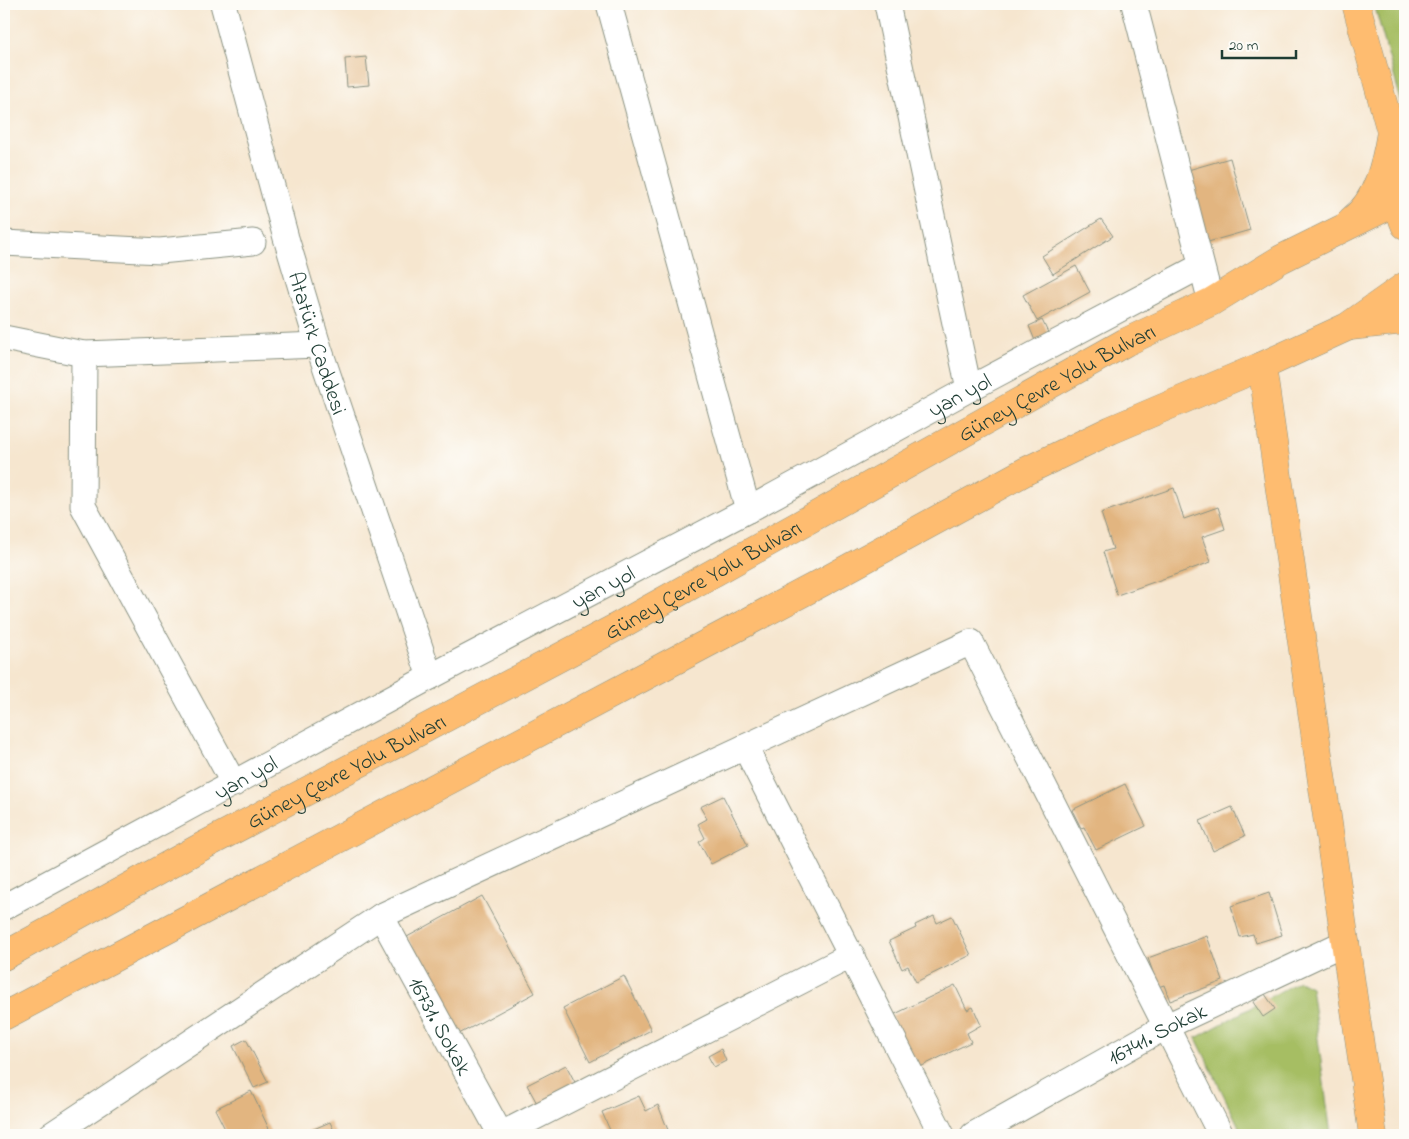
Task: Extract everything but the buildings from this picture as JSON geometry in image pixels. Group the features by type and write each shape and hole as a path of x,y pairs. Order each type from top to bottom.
{"main road":[{"path":"1356,4 1391,132 1403,198"},
{"path":"1346,226 1361,214 1375,190 1386,162 1391,132"},
{"name":"Güney Çevre Yolu Bulvarı","path":"4,956 203,846 615,628 1126,342 1211,302 1281,259 1403,198"},
{"path":"4,1016 821,583 1026,471 1111,430 1262,366 1347,327 1405,286"},
{"path":"1347,327 1405,320"},
{"path":"1262,366 1373,1135"}],"street":[{"name":"Atatürk Caddesi","path":"223,4 286,238 318,346 430,677"},
{"path":"609,4 748,510"},
{"path":"887,4 968,390"},
{"path":"1134,4 1211,302"},
{"path":"4,243 160,251 253,242"},
{"name":"yan yol","path":"4,908 430,677 748,510 1201,266"},
{"path":"4,338 84,354 318,346"},
{"path":"84,354 83,506 234,784"},
{"path":"51,1135 380,916 971,642 1221,1135"},
{"path":"744,747 852,955 942,1135"},
{"name":"16731. Sokak","path":"380,916 500,1135"},
{"name":"16741. Sokak","path":"973,1135 1166,1026 1346,942"},
{"path":"500,1135 852,955"}],"green space":[{"path":"1374,4 1405,4 1405,115"},
{"path":"1299,981 1311,987 1331,1135 1243,1135 1196,1038"}]}
